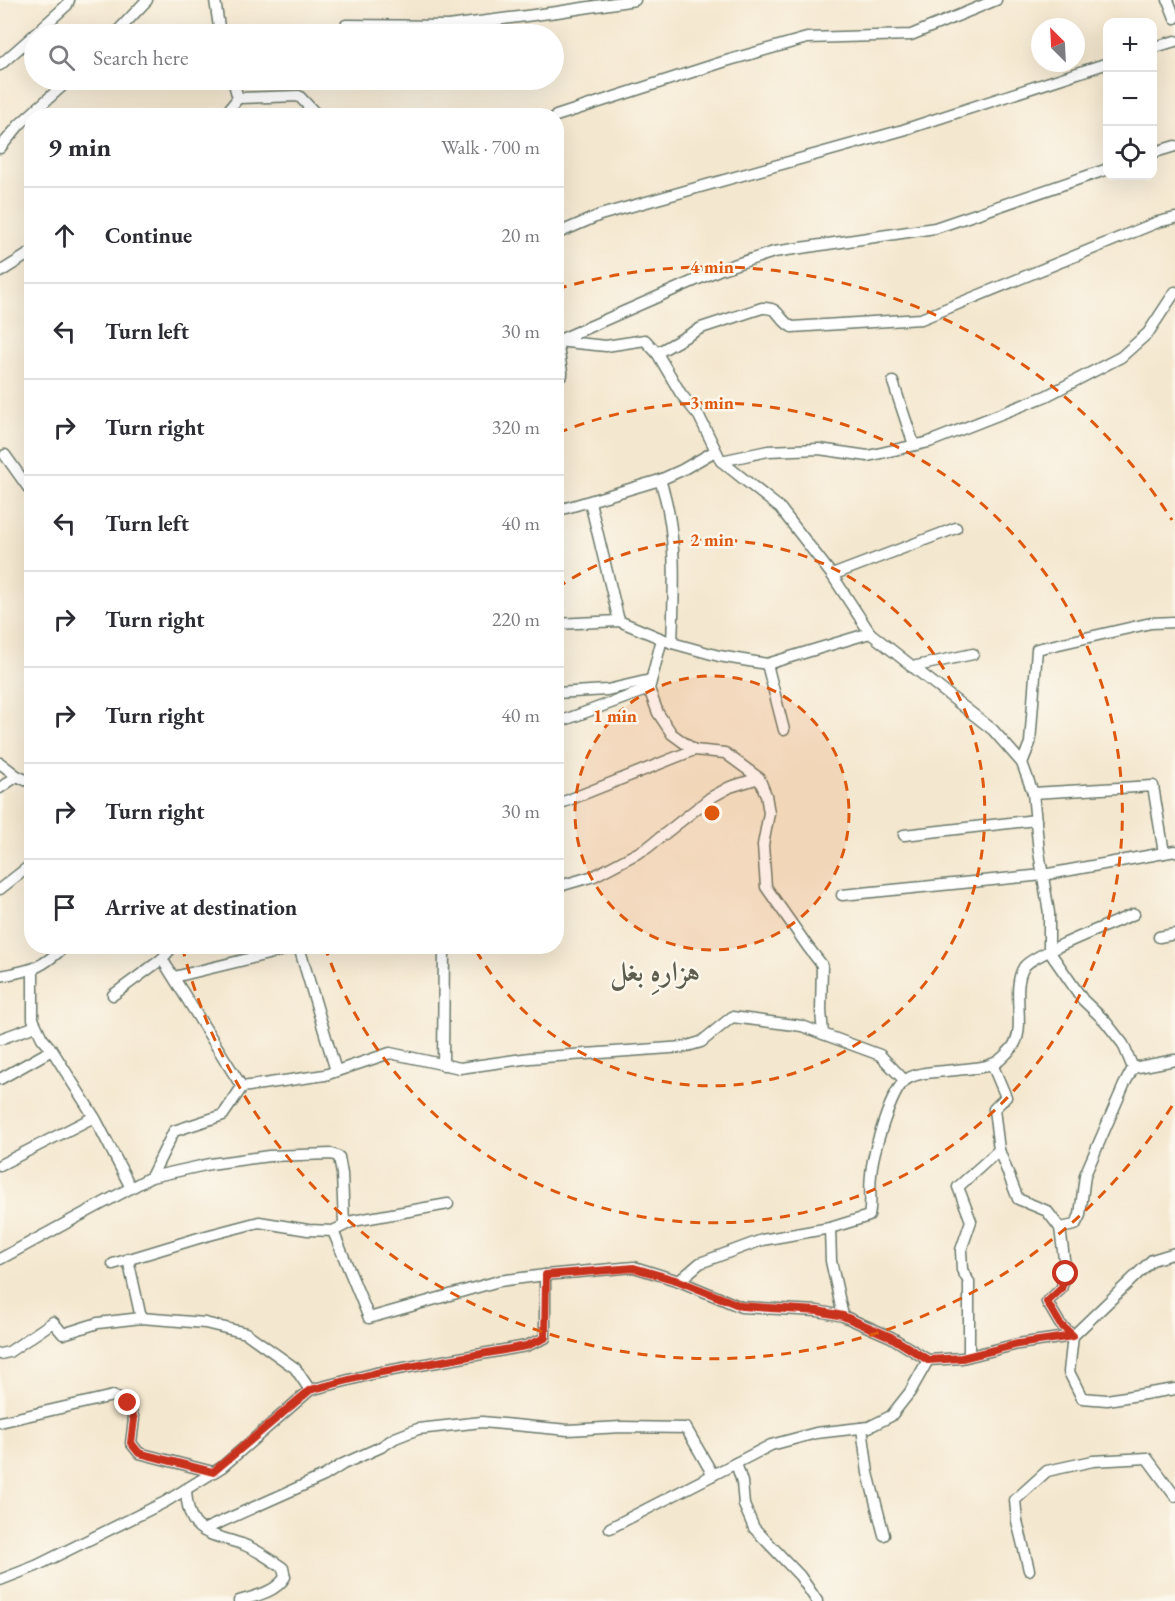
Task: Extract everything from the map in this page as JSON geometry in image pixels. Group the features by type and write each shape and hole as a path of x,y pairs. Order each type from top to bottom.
{"street":[{"path":"47,24 68,5 69,0"},
{"path":"124,24 147,0"},
{"path":"214,0 218,24"},
{"path":"464,24 635,0"},
{"path":"564,113 726,61 807,38 911,35 996,0"},
{"path":"1168,0 1175,18"},
{"path":"1157,46 1175,40"},
{"path":"0,66 24,45"},
{"path":"564,231 600,215 903,130 1103,64"},
{"path":"38,108 58,90"},
{"path":"236,90 238,98"},
{"path":"238,98 299,96 310,108"},
{"path":"230,108 238,98"},
{"path":"0,148 24,120"},
{"path":"1157,151 1175,146"},
{"path":"564,338 721,269 774,252 934,228 1103,170"},
{"path":"657,353 701,328 762,308 772,308 778,312 786,324 792,327 921,319 1158,222 1175,218"},
{"path":"0,272 24,257"},
{"path":"722,461 768,451 819,449 868,456 929,442 1046,396 1121,357 1148,333 1175,292"},
{"path":"564,342 606,346 645,340 657,353 681,394 699,416 722,461 780,508 832,575 870,633 993,729 1022,763 1033,792 1049,913 1048,951 1083,1000 1105,1021 1123,1044 1133,1068"},
{"path":"893,382 914,444"},
{"path":"564,509 660,480 715,451"},
{"path":"5,455 24,482"},
{"path":"660,480 667,502 673,554 667,641 649,685 658,713 672,734 694,750"},
{"path":"590,502 619,621"},
{"path":"832,575 956,528"},
{"path":"564,624 619,621 667,641 719,656 767,664 870,633"},
{"path":"1022,763 1030,743 1037,649 1151,622 1175,621"},
{"path":"912,667 973,654"},
{"path":"767,664 784,730"},
{"path":"564,693 649,685"},
{"path":"564,720 649,685"},
{"path":"564,802 694,750 725,753 759,778 766,795 769,813 763,845 766,887 822,965 823,1034"},
{"path":"0,764 24,779"},
{"path":"0,788 17,776"},
{"path":"564,885 594,876 647,848 710,798 730,787 759,778"},
{"path":"842,895 1043,875 1169,852 1153,786 1033,792"},
{"path":"904,835 1036,820"},
{"path":"0,889 24,870"},
{"path":"679,1281 700,1263 762,1240 830,1228 869,1216 871,1175 877,1145 896,1092 904,1080 916,1075 987,1066 1000,1060 1016,1043 1019,979 1024,965 1048,951 1134,914"},
{"path":"1159,937 1175,934"},
{"path":"0,976 33,970 47,963 57,954"},
{"path":"113,995 166,954"},
{"path":"174,977 271,954"},
{"path":"302,954 336,1071"},
{"path":"443,1065 444,954"},
{"path":"162,959 242,1087"},
{"path":"33,970 33,1019 36,1026 94,1117 130,1188"},
{"path":"151,1177 174,1131 223,1115 242,1087 325,1075 390,1053 460,1068 530,1058 684,1047 700,1042 732,1017 802,1026 880,1055 904,1080"},
{"path":"0,1039 36,1026"},
{"path":"0,1079 52,1050"},
{"path":"1133,1068 1175,1060"},
{"path":"992,1064 1006,1097 994,1109 999,1150 1018,1199 1047,1211 1060,1228 1066,1274 1061,1289 1047,1302 1060,1324 1073,1336"},
{"path":"1060,1228 1075,1225 1080,1215 1085,1175 1133,1068"},
{"path":"0,1165 94,1117"},
{"path":"969,1356 969,1282 962,1270 961,1250 971,1221 958,1187 999,1150"},
{"path":"0,1259 151,1177 210,1164 269,1156 332,1154 339,1157 345,1224"},
{"path":"112,1264 259,1222 308,1230 333,1230 345,1224 448,1204"},
{"path":"830,1228 831,1261 843,1316"},
{"path":"333,1230 369,1317 499,1281 634,1268 679,1281 741,1306 818,1311 843,1316 891,1337 928,1360 969,1356 1018,1344 1073,1336 1152,1260 1175,1253"},
{"path":"128,1259 141,1318"},
{"path":"0,1580 36,1566 165,1502 213,1472 310,1390 376,1373 526,1346 545,1338 546,1275"},
{"path":"0,1354 9,1352 53,1322 63,1334 98,1323 141,1318 205,1323 246,1332 295,1368 310,1390"},
{"path":"1073,1336 1069,1372 1082,1398 1107,1400 1175,1389"},
{"path":"610,1528 771,1445 816,1433 869,1427 891,1416 910,1392 928,1360"},
{"path":"0,1422 113,1396 128,1403 134,1419 131,1443 139,1453 213,1472"},
{"path":"202,1530 324,1476 395,1438 418,1429 457,1424 482,1422 568,1430 621,1427 686,1428 713,1475"},
{"path":"862,1428 867,1473 884,1535"},
{"path":"1029,1570 1017,1521 1015,1500 1047,1471 1094,1461 1147,1458 1175,1496"},
{"path":"736,1463 742,1482 744,1505 754,1528 800,1576 817,1601"},
{"path":"186,1489 186,1510 195,1525 214,1537 245,1545 283,1568 285,1576 280,1585 264,1594 240,1601"}],"district":[{"name":"هزارهِ بغل","path":"655,971"}],"route":[{"path":"128,1403 134,1419 131,1443 139,1453 213,1472 222,1467 310,1390 376,1373 526,1346 545,1338 546,1275 634,1268 679,1281 741,1306 818,1311 843,1316 891,1337 928,1360 962,1358 1018,1344 1073,1336 1060,1324 1047,1302 1061,1289 1066,1274"}]}
